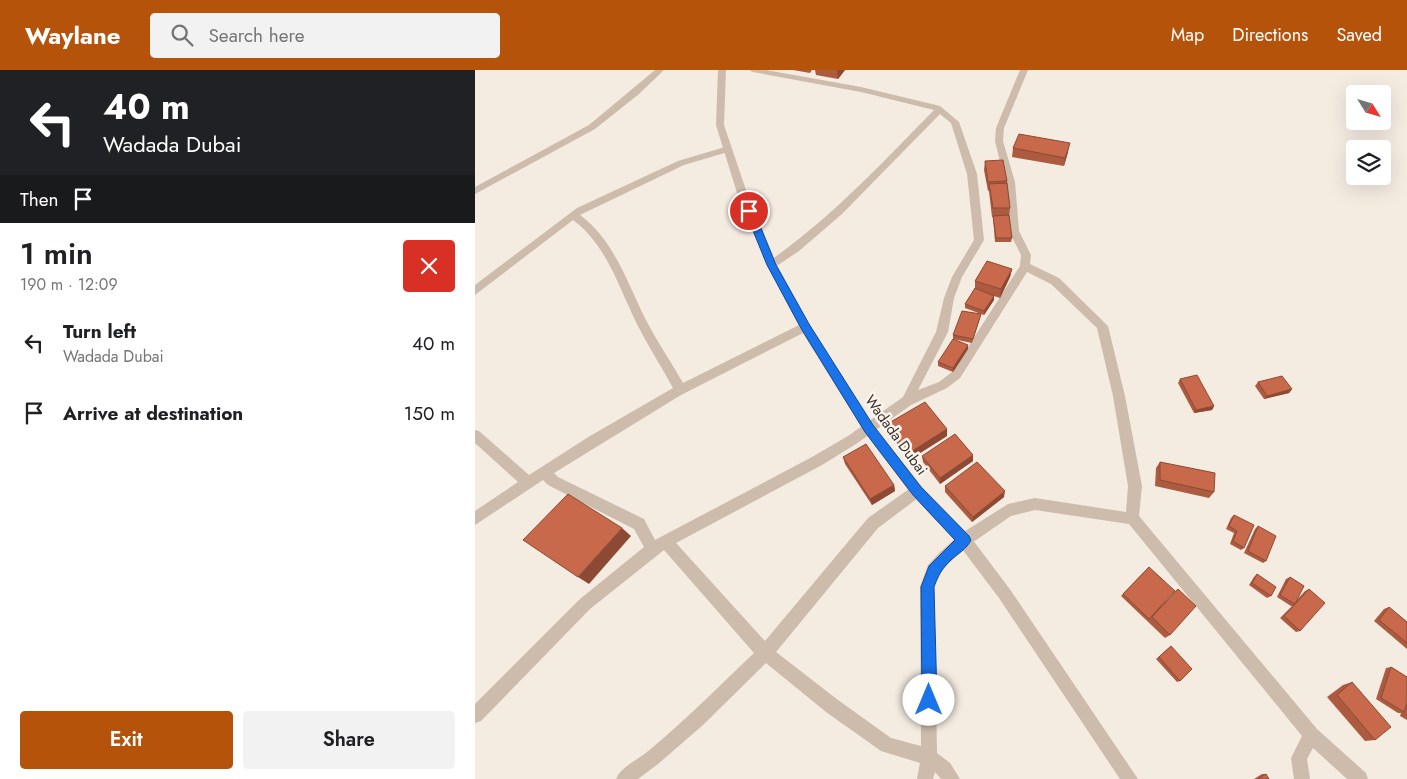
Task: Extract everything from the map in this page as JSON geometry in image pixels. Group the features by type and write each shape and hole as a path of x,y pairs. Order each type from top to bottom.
{"street":[{"path":"475,191 592,127 660,70"},
{"name":"Wadada Dubai","path":"722,70 720,124 742,193 772,265 805,327 869,429 917,491 964,540 1004,593 1130,779"},
{"path":"753,70 861,90 940,110 955,122 972,174 979,240 957,277 949,298 942,332 907,401"},
{"path":"475,715 585,604 658,545 817,461 869,429 907,401 943,385 956,375 1025,266 1026,255 1014,231 1010,182 999,141 1000,128 1024,70"},
{"path":"772,265 799,246 838,212 940,110"},
{"path":"475,291 590,205 674,167 728,148"},
{"path":"573,216 591,231 614,264 645,328 681,389"},
{"path":"1025,266 1055,281 1102,326 1119,396 1135,486 1132,518 1311,735 1360,779"},
{"path":"475,519 528,483 681,389 805,327"},
{"path":"475,436 528,483"},
{"path":"545,473 553,481 639,524 765,653 832,706 887,745 929,757 945,769 952,779"},
{"path":"628,778 697,719 765,653 873,523 917,491"},
{"path":"925,779 929,757 927,587 933,570 964,540 1008,510 1035,504 1132,518"},
{"path":"1302,779 1299,758 1311,735"}],"building":[{"path":"1019,134 1070,143 1065,158 1013,148"},
{"path":"1003,160 1007,181 988,182 985,161"},
{"path":"1007,183 1010,208 993,208 989,184"},
{"path":"1009,215 1012,238 996,238 993,216"},
{"path":"987,261 1012,269 1001,289 975,281"},
{"path":"975,288 994,296 984,311 965,304"},
{"path":"962,311 981,314 973,339 953,335"},
{"path":"953,339 968,345 953,368 938,362"},
{"path":"1197,375 1214,406 1196,410 1180,379"},
{"path":"1282,376 1292,389 1267,396 1258,382"},
{"path":"925,402 947,429 909,453 887,424"},
{"path":"955,434 973,455 940,478 922,456"},
{"path":"866,444 894,485 870,499 843,457"},
{"path":"977,462 1005,491 973,517 945,486"},
{"path":"1160,462 1215,473 1214,492 1160,480"},
{"path":"568,494 622,528 578,577 523,540"},
{"path":"1234,515 1254,525 1244,548 1233,541 1237,531 1229,526"},
{"path":"1258,526 1276,536 1266,561 1248,551"},
{"path":"1149,567 1175,591 1149,619 1123,594"},
{"path":"1257,574 1276,587 1271,596 1252,583"},
{"path":"1290,577 1304,586 1295,604 1280,595"},
{"path":"1178,589 1196,606 1170,635 1152,617"},
{"path":"1309,589 1325,603 1300,631 1284,616"},
{"path":"1389,607 1407,622 1407,643 1379,620"},
{"path":"1171,646 1192,669 1180,681 1159,657"},
{"path":"1391,667 1407,677 1407,703 1404,712 1381,698"},
{"path":"1352,682 1391,727 1375,740 1337,695"},
{"path":"1266,774 1269,779 1258,779"}],"route":[{"path":"749,211 772,265 805,327 869,429 917,491 964,540 933,570 927,587 929,700"}]}
